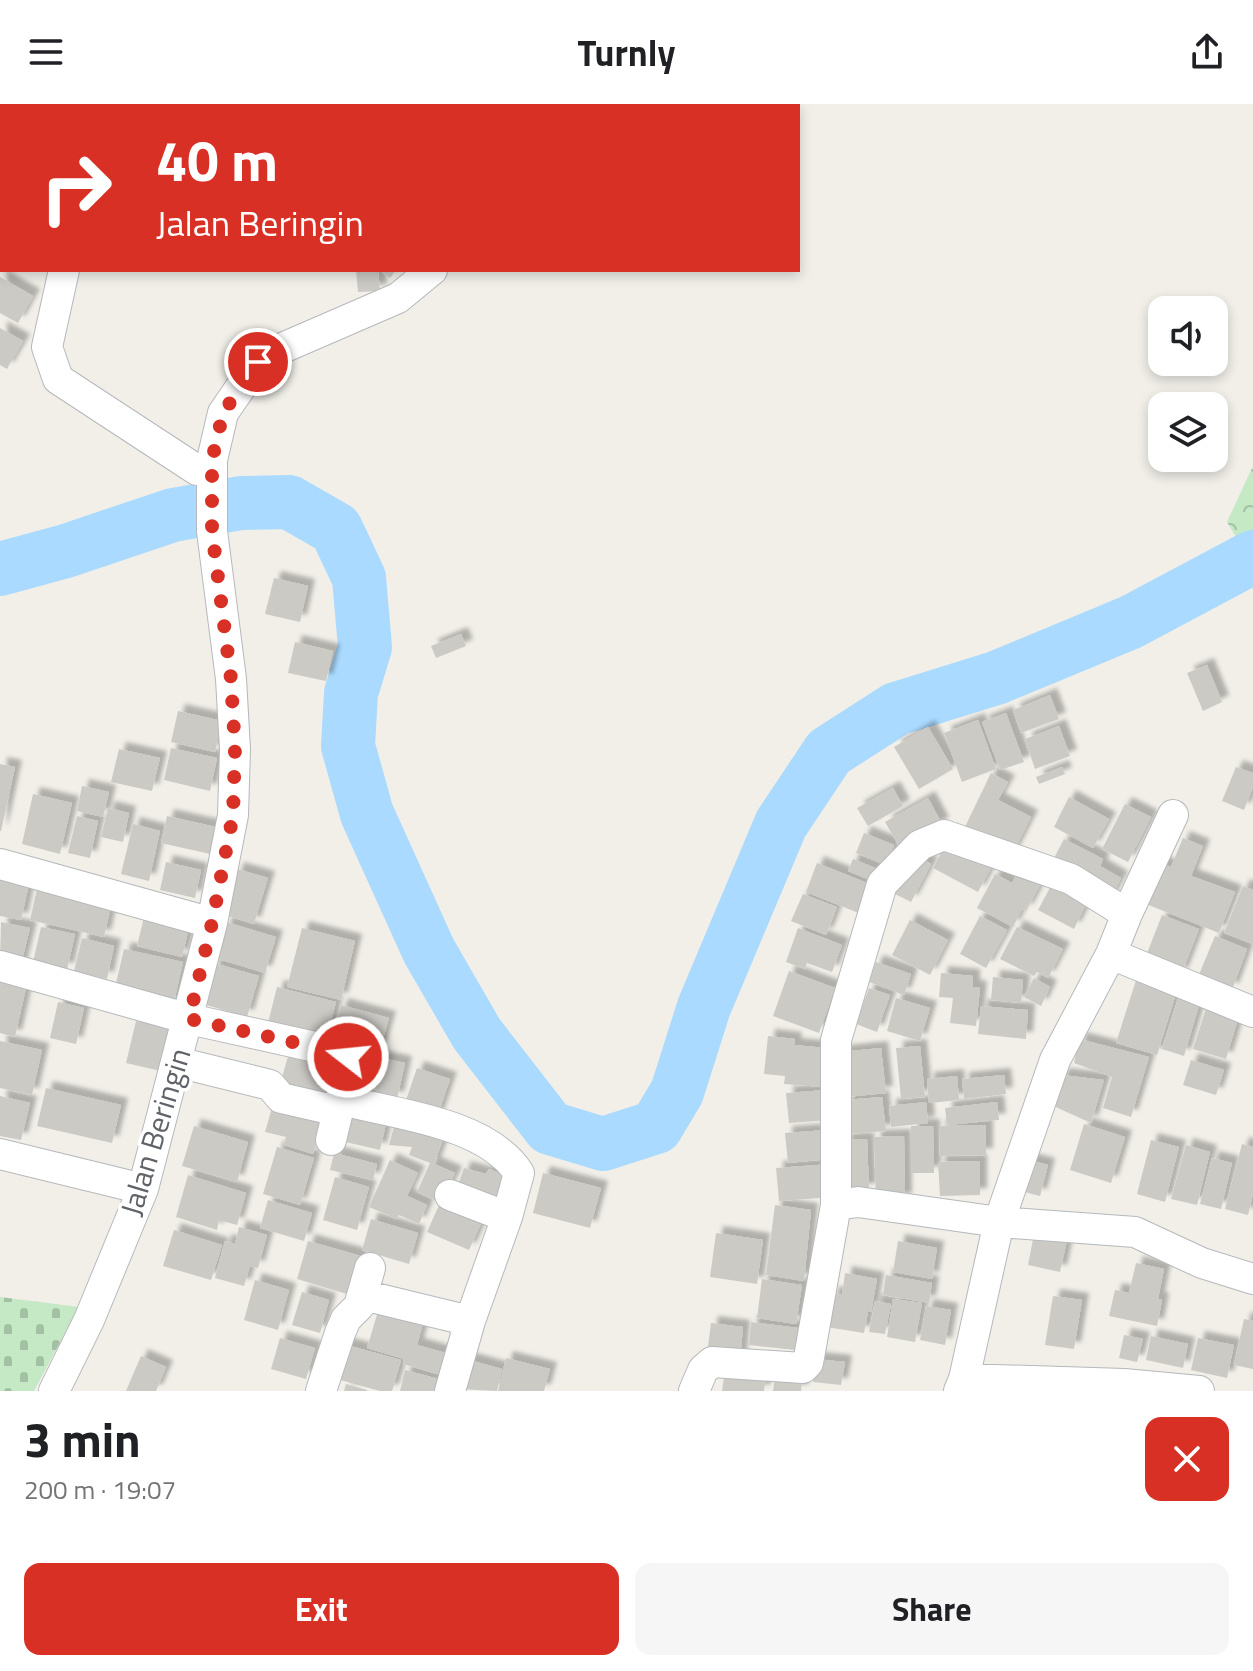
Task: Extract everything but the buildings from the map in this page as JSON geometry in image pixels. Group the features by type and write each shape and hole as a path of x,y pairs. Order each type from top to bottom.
{"street":[{"path":"64,272 47,347 58,379 211,478"},
{"name":"Jalan Beringin","path":"54,1391 89,1320 143,1189 189,1019 233,815 235,749 231,679 212,531 211,478 223,413 258,362 271,353 398,298 430,272"},
{"path":"1173,815 1111,954 1055,1060 999,1222 962,1385 1199,1391"},
{"path":"694,1391 703,1370 712,1362 803,1368 808,1363 836,1205 836,1040 882,884 920,845 944,835 1071,879 1127,914"},
{"path":"0,864 212,923"},
{"path":"1111,954 1253,1012"},
{"path":"0,966 189,1019 342,1053 348,1057 349,1065 331,1140"},
{"path":"177,1062 270,1085 281,1098 340,1105 464,1131 507,1158 519,1173 450,1391"},
{"path":"0,1154 143,1189"},
{"path":"450,1195 507,1217"},
{"path":"836,1205 858,1202 999,1222 1135,1232 1202,1263 1253,1279"},
{"path":"321,1391 340,1333 346,1319 359,1306 366,1281 470,1321"}],"green space":[{"path":"1253,466 1253,565 1227,522"},
{"path":"0,1297 79,1307 34,1391 0,1391"}],"waterway":[{"path":"0,569 66,551 173,515 241,503 289,502 336,529 359,578 365,647 351,693 348,746 367,814 429,951 477,1034 550,1128 603,1144 656,1127 677,1092 704,1007 781,824 829,752 896,709 996,678 1131,622 1253,557"}],"route":[{"path":"258,362 223,413 212,460 212,531 231,679 235,749 233,815 189,1019 342,1053 348,1057"}]}
